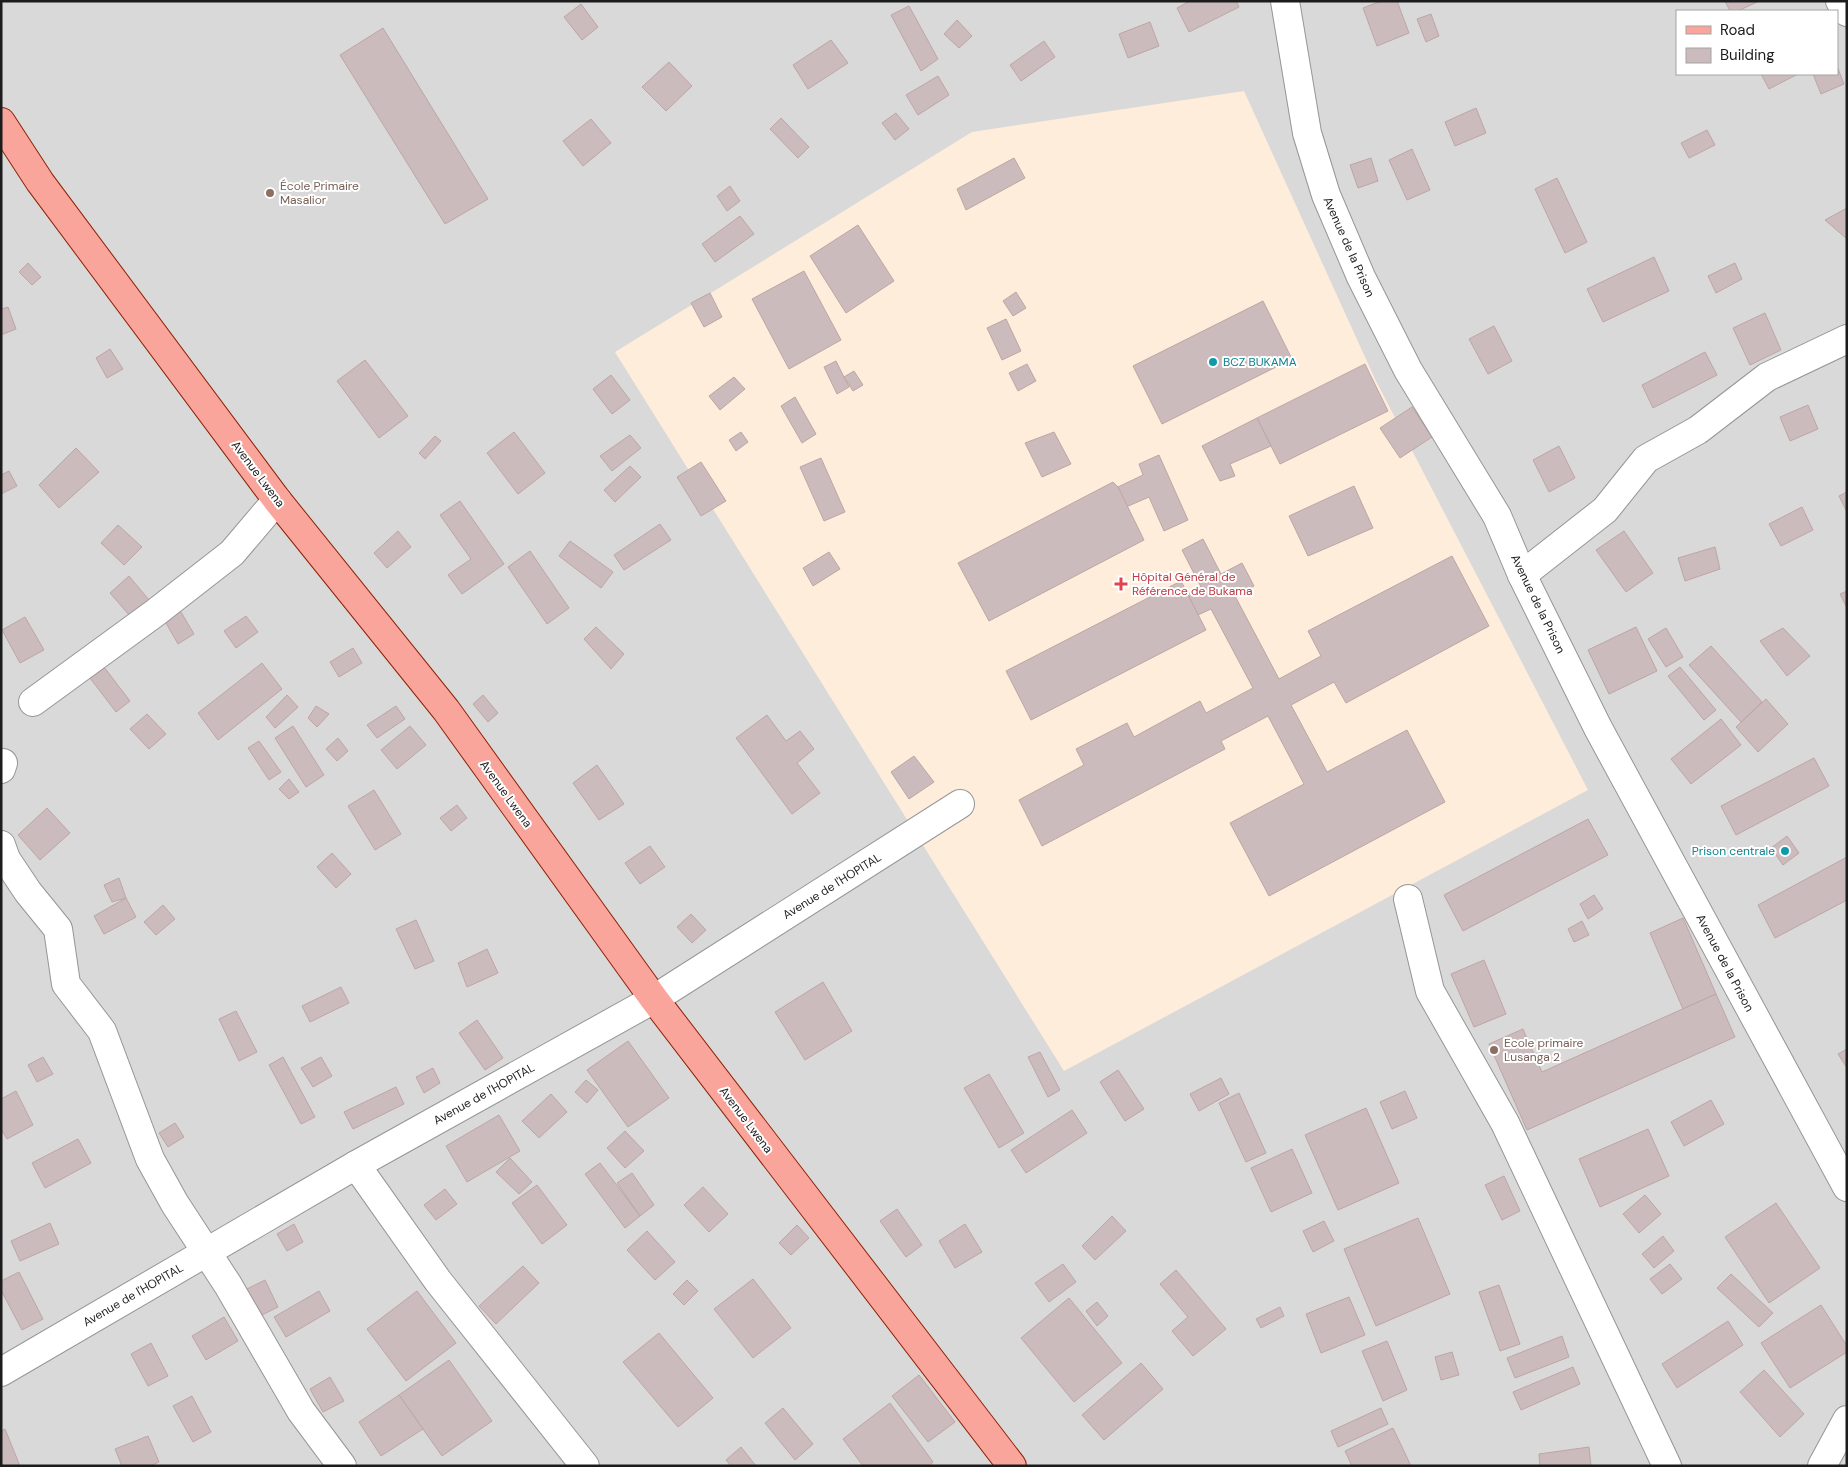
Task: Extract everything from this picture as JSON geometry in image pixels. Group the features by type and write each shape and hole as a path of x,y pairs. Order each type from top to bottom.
{"main road":[{"name":"Avenue Lwena","path":"1,122 40,182 277,500 446,710 654,999 1012,1466"}],"street":[{"name":"Avenue de la Prison","path":"1285,1 1307,133 1326,195 1361,277 1408,370 1497,516 1522,575 1603,737 1847,1187"},
{"path":"1840,1 1847,12"},
{"path":"1522,575 1605,510 1646,459 1698,430 1766,377 1847,339"},
{"path":"33,702 155,613 232,553 277,500"},
{"name":"Avenue de l'HOPITAL","path":"1,1372 356,1165 654,999 960,804"},
{"path":"1,845 6,859 28,892 58,929 66,984 102,1031 150,1159 175,1204 207,1252 301,1411 342,1466"},
{"path":"1408,900 1430,991 1505,1123 1667,1466"},
{"path":"356,1165 438,1281 585,1466"},
{"path":"1822,1466 1847,1420"}],"shaded area":[{"path":"1,1 1847,1 1847,1466 1,1466"},
{"name":"Hôpital Général de Référence de Bukama","path":"1244,91 1375,379 1588,790 1064,1071 615,352 972,132"}],"building":[{"path":"1190,1 1236,1 1239,7 1189,32 1177,8"},
{"path":"1381,1 1397,1 1409,33 1377,46 1363,8"},
{"path":"1725,1 1759,1 1740,10 1730,10"},
{"path":"581,4 598,27 582,40 564,17"},
{"path":"909,6 938,59 921,71 891,15"},
{"path":"1431,14 1439,36 1426,42 1417,19"},
{"path":"957,20 972,36 959,48 944,34"},
{"path":"1150,22 1159,46 1128,58 1119,34"},
{"path":"383,28 488,199 445,224 340,55"},
{"path":"831,40 848,63 808,89 793,65"},
{"path":"1044,41 1055,57 1021,81 1010,65"},
{"path":"669,62 692,86 666,111 642,87"},
{"path":"1838,69 1844,84 1821,94 1813,75 1838,75"},
{"path":"1762,75 1796,75 1769,89"},
{"path":"938,76 949,95 918,115 906,95"},
{"path":"1476,108 1486,133 1455,146 1445,122"},
{"path":"896,113 909,129 895,140 882,123"},
{"path":"781,118 809,147 798,158 770,129"},
{"path":"591,119 611,143 583,166 563,141"},
{"path":"1707,130 1715,145 1689,158 1681,143"},
{"path":"1412,149 1430,190 1407,200 1389,160"},
{"path":"1014,158 1025,178 966,210 957,189"},
{"path":"1371,158 1378,181 1358,188 1350,165"},
{"path":"1557,178 1587,242 1565,253 1535,189"},
{"path":"730,186 740,201 727,211 717,196"},
{"path":"1847,208 1847,239 1825,220"},
{"path":"740,216 754,234 715,262 702,244"},
{"path":"858,225 894,281 846,313 810,256"},
{"path":"1654,257 1669,291 1603,322 1587,289"},
{"path":"28,263 41,277 32,285 19,272"},
{"path":"1735,263 1742,279 1716,293 1708,276"},
{"path":"804,271 841,340 789,369 752,299"},
{"path":"1016,292 1026,308 1013,316 1003,301"},
{"path":"710,293 722,317 704,327 691,303"},
{"name":"BCZ BUKAMA","path":"1263,301 1292,359 1162,424 1133,366"},
{"path":"8,307 16,329 1,335 1,309"},
{"path":"1765,313 1781,350 1750,365 1733,328"},
{"path":"1006,319 1021,351 1002,360 987,328"},
{"path":"1494,326 1512,361 1488,374 1469,339"},
{"path":"110,349 123,369 107,378 96,358"},
{"path":"1705,352 1717,375 1653,408 1642,385"},
{"path":"365,360 408,416 379,438 337,381"},
{"path":"836,361 849,387 837,394 824,367"},
{"path":"1027,364 1036,381 1018,391 1009,373"},
{"path":"1365,364 1388,411 1280,464 1257,418"},
{"path":"854,371 863,385 853,391 844,377"},
{"path":"611,375 630,400 612,414 593,389"},
{"path":"734,377 745,389 720,410 709,396"},
{"path":"795,397 816,434 802,443 781,406"},
{"path":"1808,405 1818,429 1790,441 1780,417"},
{"path":"1412,407 1432,437 1400,458 1380,428"},
{"path":"1257,418 1271,446 1230,464 1235,476 1220,481 1202,446"},
{"path":"514,432 545,473 518,494 487,453"},
{"path":"741,432 748,442 736,451 729,440"},
{"path":"1054,432 1071,464 1042,477 1025,443"},
{"path":"630,435 641,448 612,471 600,456"},
{"path":"435,436 441,441 425,459 419,453"},
{"path":"1559,446 1575,478 1549,492 1533,460"},
{"path":"76,448 99,472 59,508 39,485"},
{"path":"1159,455 1188,520 1164,531 1149,497 1126,507 1118,487 1143,475 1139,464"},
{"path":"821,458 845,512 824,521 800,467"},
{"path":"701,462 726,501 701,516 677,477"},
{"path":"630,466 641,477 615,502 604,490"},
{"path":"9,471 17,486 1,494 1,475"},
{"path":"1113,482 1118,487 1144,540 989,621 958,563"},
{"path":"1354,486 1373,528 1308,556 1289,516"},
{"path":"1847,492 1847,512 1839,496"},
{"path":"460,501 504,564 462,594 448,575 471,559 440,515"},
{"path":"1802,507 1813,530 1781,546 1769,524"},
{"path":"660,524 671,540 624,570 614,555"},
{"path":"118,525 142,547 124,565 101,543"},
{"path":"398,531 411,547 387,568 374,553"},
{"path":"1624,531 1653,573 1626,592 1596,550"},
{"path":"1203,539 1221,574 1242,563 1254,586 1235,596 1279,679 1321,656 1308,631 1452,556 1489,626 1346,703 1334,682 1291,705 1327,772 1407,730 1445,802 1269,896 1230,823 1304,784 1268,716 1221,741 1225,749 1042,846 1019,800 1084,765 1076,749 1127,723 1134,737 1200,701 1206,713 1253,688 1211,609 1198,615 1187,594 1201,587 1182,550"},
{"path":"570,541 613,572 601,588 559,556"},
{"path":"1715,547 1720,569 1685,581 1678,558"},
{"path":"530,551 569,608 547,624 508,567"},
{"path":"829,552 840,569 813,586 803,568"},
{"path":"129,576 149,600 130,616 110,593"},
{"path":"1181,581 1206,630 1031,720 1006,671"},
{"path":"1847,591 1847,608 1840,594"},
{"path":"178,607 194,634 178,644 162,616"},
{"path":"246,616 258,632 236,648 224,631"},
{"path":"25,617 44,650 20,663 2,630"},
{"path":"596,627 624,654 611,669 584,639"},
{"path":"1636,627 1657,671 1609,694 1588,650"},
{"path":"1666,628 1683,657 1666,667 1648,639"},
{"path":"1783,628 1810,656 1787,676 1760,641"},
{"path":"1711,646 1762,702 1741,722 1689,665"},
{"path":"353,648 362,663 339,677 330,662"},
{"path":"262,663 282,689 218,740 198,713"},
{"path":"104,667 130,701 116,712 90,678"},
{"path":"1680,667 1716,710 1704,720 1668,676"},
{"path":"287,695 298,707 275,728 266,717"},
{"path":"483,695 498,713 488,722 473,704"},
{"path":"1766,699 1788,724 1758,752 1736,727"},
{"path":"316,706 329,714 317,727 308,718"},
{"path":"396,706 405,719 377,738 367,725"},
{"path":"147,714 166,734 149,749 130,729"},
{"path":"767,715 786,741 800,731 814,749 797,763 820,793 792,814 736,738"},
{"path":"1721,719 1741,745 1691,784 1671,759"},
{"path":"293,726 324,775 306,787 275,738"},
{"path":"410,726 426,745 397,769 381,750"},
{"path":"338,738 348,751 337,761 326,749"},
{"path":"259,741 281,772 269,780 248,748"},
{"path":"914,756 934,782 909,799 891,772"},
{"path":"1814,758 1829,786 1736,835 1721,806"},
{"path":"597,765 624,804 599,820 573,783"},
{"path":"289,779 299,792 289,799 279,789"},
{"path":"374,790 401,834 375,850 348,806"},
{"path":"457,805 467,818 451,831 440,818"},
{"path":"47,808 70,833 40,860 18,835"},
{"path":"1588,819 1608,855 1463,931 1444,895"},
{"name":"Prison centrale","path":"1787,836 1799,853 1783,865 1771,848"},
{"path":"650,846 665,867 640,884 625,863"},
{"path":"332,853 351,874 336,888 317,867"},
{"path":"1847,857 1847,900 1775,938 1758,905"},
{"path":"119,878 126,898 112,902 104,885"},
{"path":"1594,895 1603,909 1588,919 1580,904"},
{"path":"126,898 136,917 104,934 94,916"},
{"path":"163,905 175,919 156,935 144,922"},
{"path":"691,914 706,930 692,943 677,927"},
{"path":"1683,918 1716,994 1683,1009 1650,933"},
{"path":"416,920 434,961 415,969 396,929"},
{"path":"1582,921 1589,935 1574,942 1568,929"},
{"path":"487,949 498,973 467,987 458,963"},
{"path":"1484,960 1506,1014 1474,1027 1451,974"},
{"path":"823,982 852,1031 805,1060 775,1012"},
{"path":"341,987 349,1003 310,1022 302,1006"},
{"path":"1716,994 1735,1037 1527,1130 1489,1044 1523,1029 1542,1072"},
{"path":"236,1011 257,1052 239,1061 219,1019"},
{"path":"477,1020 503,1058 485,1070 459,1033"},
{"path":"628,1041 669,1098 628,1127 587,1070"},
{"path":"1847,1049 1847,1068 1838,1054"},
{"path":"1040,1052 1060,1090 1048,1097 1028,1057"},
{"path":"43,1057 53,1074 37,1082 28,1065"},
{"path":"283,1057 315,1117 301,1124 269,1065"},
{"path":"321,1057 332,1076 313,1087 301,1068"},
{"path":"433,1068 440,1083 424,1093 416,1077"},
{"path":"1118,1070 1144,1109 1125,1121 1100,1082"},
{"path":"989,1074 1024,1133 999,1148 964,1088"},
{"path":"1221,1078 1229,1094 1199,1111 1190,1094"},
{"path":"586,1080 598,1090 587,1103 575,1092"},
{"path":"396,1087 404,1104 353,1129 344,1112"},
{"path":"16,1091 33,1125 7,1139 1,1129 1,1099"},
{"path":"1405,1091 1417,1118 1392,1129 1380,1102"},
{"path":"1239,1093 1266,1153 1246,1162 1219,1103"},
{"path":"551,1094 567,1112 539,1138 522,1121"},
{"path":"1711,1100 1724,1124 1684,1146 1671,1122"},
{"path":"1366,1108 1399,1183 1338,1210 1305,1135"},
{"path":"1072,1110 1087,1133 1026,1173 1011,1150"},
{"path":"499,1115 520,1151 467,1182 446,1146"},
{"path":"175,1123 184,1137 168,1147 159,1133"},
{"path":"1648,1129 1669,1176 1600,1207 1579,1159"},
{"path":"625,1131 644,1151 625,1168 607,1148"},
{"path":"78,1139 91,1163 45,1188 32,1163"},
{"path":"1292,1149 1312,1193 1271,1212 1251,1168"},
{"path":"510,1158 532,1182 519,1194 496,1172"},
{"path":"600,1163 640,1216 625,1228 585,1174"},
{"path":"632,1173 654,1205 640,1216 617,1183"},
{"path":"1504,1176 1520,1211 1502,1220 1485,1185"},
{"path":"537,1185 567,1225 542,1244 512,1203"},
{"path":"703,1187 728,1214 709,1232 684,1205"},
{"path":"445,1189 457,1204 436,1220 424,1205"},
{"path":"1645,1195 1661,1214 1639,1233 1623,1214"},
{"path":"1776,1203 1820,1268 1769,1303 1725,1237"},
{"path":"897,1209 922,1245 906,1257 880,1221"},
{"path":"1112,1216 1126,1231 1095,1260 1082,1246"},
{"path":"1418,1218 1450,1294 1376,1326 1344,1249"},
{"path":"1324,1221 1334,1241 1313,1252 1303,1231"},
{"path":"50,1223 59,1244 20,1261 11,1241"},
{"path":"294,1224 303,1242 287,1251 277,1234"},
{"path":"965,1224 982,1252 955,1268 939,1241"},
{"path":"797,1225 809,1238 791,1255 779,1243"},
{"path":"647,1231 675,1262 655,1280 627,1250"},
{"path":"1663,1236 1674,1251 1654,1268 1642,1254"},
{"path":"1063,1264 1076,1282 1049,1302 1035,1283"},
{"path":"1670,1264 1682,1279 1662,1294 1650,1279"},
{"path":"523,1266 539,1283 496,1324 479,1306"},
{"path":"1176,1270 1226,1329 1193,1356 1172,1331 1188,1317 1160,1284"},
{"path":"19,1272 43,1319 22,1330 1,1290 1,1281"},
{"path":"1731,1274 1773,1313 1759,1327 1717,1288"},
{"path":"753,1279 791,1328 753,1358 714,1309"},
{"path":"265,1280 278,1307 258,1317 245,1290"},
{"path":"687,1280 698,1291 684,1305 673,1294"},
{"path":"1499,1285 1520,1344 1500,1351 1479,1292"},
{"path":"319,1291 330,1311 286,1337 274,1317"},
{"path":"417,1291 456,1343 406,1381 367,1329"},
{"path":"1349,1297 1365,1335 1321,1353 1306,1314"},
{"path":"1069,1298 1122,1363 1074,1402 1021,1338"},
{"path":"1097,1302 1108,1316 1097,1326 1086,1311"},
{"path":"1821,1305 1847,1346 1847,1352 1790,1388 1761,1343"},
{"path":"1280,1307 1284,1316 1261,1328 1256,1319"},
{"path":"224,1317 238,1341 206,1360 192,1336"},
{"path":"1728,1321 1743,1345 1677,1388 1662,1364"},
{"path":"659,1333 713,1398 678,1427 623,1362"},
{"path":"1562,1336 1569,1357 1515,1378 1507,1358"},
{"path":"1387,1341 1407,1390 1383,1401 1362,1351"},
{"path":"151,1343 168,1376 148,1386 131,1354"},
{"path":"1452,1352 1459,1375 1441,1380 1435,1357"},
{"path":"449,1360 492,1421 442,1456 399,1395"},
{"path":"1141,1363 1163,1389 1104,1440 1082,1415"},
{"path":"1573,1367 1580,1384 1521,1410 1513,1392"},
{"path":"1764,1370 1804,1414 1780,1437 1740,1392"},
{"path":"919,1375 955,1422 928,1442 892,1396"},
{"path":"330,1377 344,1401 323,1412 310,1389"},
{"path":"399,1395 423,1429 381,1456 359,1422"},
{"path":"192,1396 211,1432 193,1442 173,1406"},
{"path":"890,1403 933,1462 929,1466 863,1466 843,1439"},
{"path":"783,1408 813,1444 795,1460 765,1423"},
{"path":"1381,1408 1388,1424 1338,1447 1331,1431"},
{"path":"1393,1428 1411,1466 1352,1466 1345,1451"},
{"path":"5,1429 20,1466 1,1466 1,1431"},
{"path":"148,1436 159,1462 150,1466 122,1466 115,1449"},
{"path":"741,1447 756,1466 731,1466 726,1460"},
{"path":"1589,1447 1591,1466 1540,1466 1539,1454"}],"place":[{"name":"École Primaire Masalior","path":"270,193"},
{"name":"BCZ BUKAMA","path":"1213,362"},
{"name":"Hôpital Général de Référence de Bukama","path":"1121,584"},
{"name":"Prison centrale","path":"1785,851"},
{"name":"Ecole primaire Lusanga 2","path":"1494,1050"}]}
